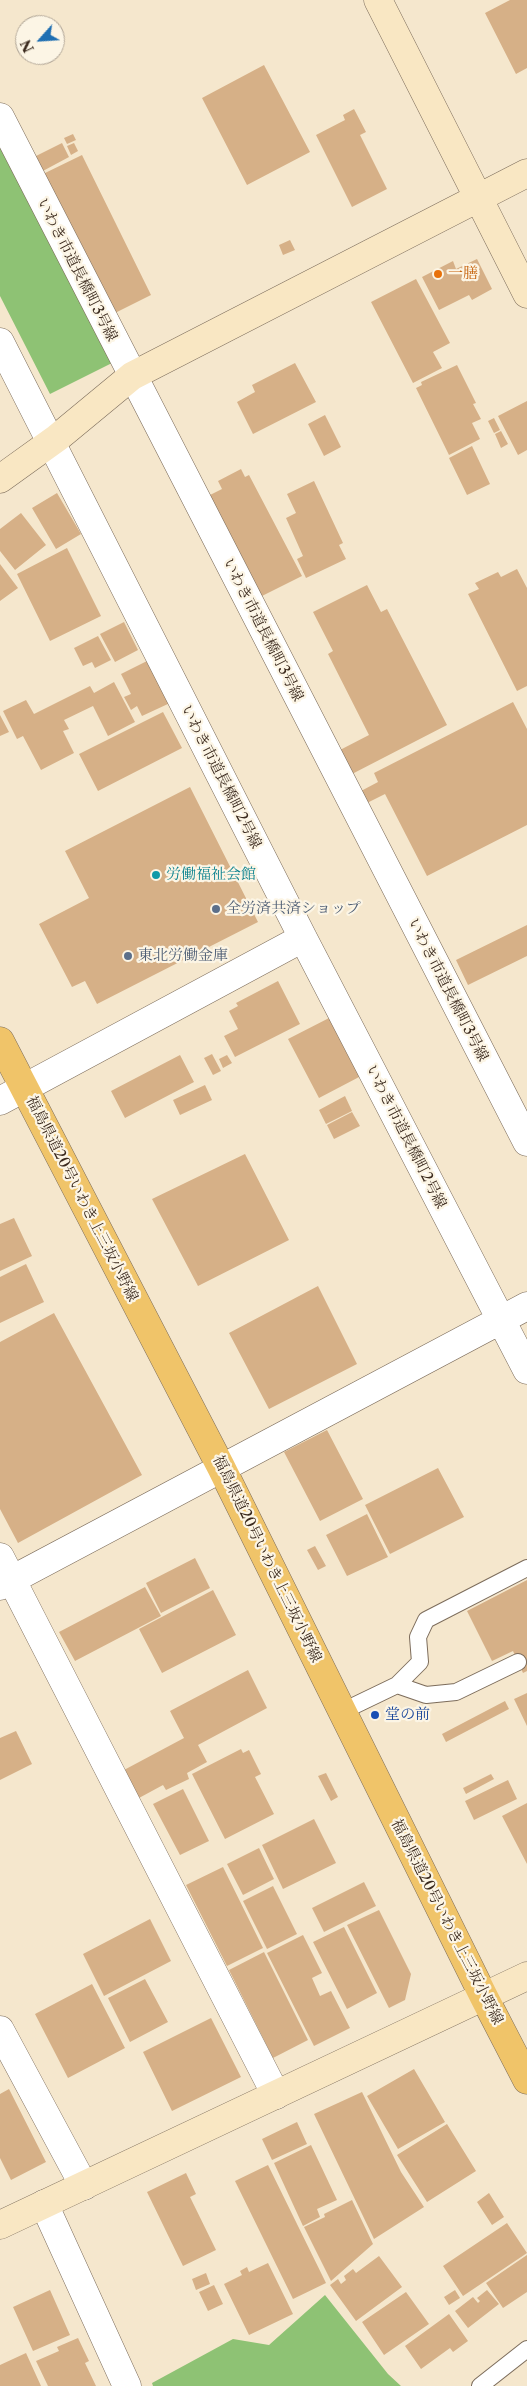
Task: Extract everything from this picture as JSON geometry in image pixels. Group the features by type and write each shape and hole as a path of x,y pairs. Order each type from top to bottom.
{"main road":[{"name":"福島県道20号いわき上三坂小野線","path":"0,1041 221,1467 527,2080"}],"street":[{"path":"378,0 527,294"},
{"name":"いわき市道長橋町3号線","path":"0,117 527,1142"},
{"path":"0,479 50,443 132,376 527,173"},
{"name":"いわき市道長橋町2号線","path":"0,342 303,938 527,1370"},
{"path":"0,1101 303,938"},
{"path":"276,2095 4,1574 221,1467 527,1306"},
{"path":"0,2225 527,1976"},
{"path":"0,2030 84,2186"},
{"path":"44,2204 127,2386"}],"lane":[{"path":"342,1712 397,1685 420,1662 418,1637 426,1620 527,1568"},
{"path":"397,1685 426,1696 456,1692 518,1662"},
{"path":"480,2386 527,2349"}],"green space":[{"path":"0,145 112,363 50,394 0,296"},
{"path":"325,2295 388,2374 401,2386 153,2386 152,2383 233,2339 269,2345"}],"building":[{"path":"510,0 527,0 527,68 516,74 485,13"},
{"path":"264,65 310,152 247,185 202,98"},
{"path":"354,109 366,132 360,135 387,189 352,207 316,135 345,120 343,115"},
{"path":"73,134 76,140 67,144 64,138"},
{"path":"62,143 69,157 41,172 34,157"},
{"path":"74,143 78,151 71,155 67,146"},
{"path":"82,155 151,295 113,314 43,174"},
{"path":"290,240 295,250 283,255 279,245"},
{"path":"477,259 492,289 472,300 469,295 439,310 422,277 453,261 456,269"},
{"path":"416,279 450,343 433,352 442,368 413,383 371,302"},
{"path":"295,363 316,402 253,434 237,402 255,392 252,385"},
{"path":"457,365 476,403 473,404 481,419 472,423 480,439 449,455 416,388 422,385 421,382"},
{"path":"527,401 527,450 518,455 498,416"},
{"path":"325,415 341,447 324,456 308,424"},
{"path":"494,418 500,430 494,433 488,421"},
{"path":"501,431 508,444 501,448 495,434"},
{"path":"472,446 490,484 467,495 449,458"},
{"path":"241,469 245,477 249,475 302,576 258,598 206,497 222,489 218,481"},
{"path":"314,481 343,543 339,545 346,559 306,578 297,559 303,556 286,518 296,513 287,494"},
{"path":"57,493 81,534 56,549 32,508"},
{"path":"21,513 46,545 15,570 0,551 0,529"},
{"path":"67,548 101,616 50,641 17,574"},
{"path":"0,564 18,588 0,601"},
{"path":"517,569 527,588 527,686 517,691 468,594 479,589 475,583 498,572 501,577"},
{"path":"367,585 381,612 387,609 447,725 352,774 340,750 369,735 328,654 333,651 313,612"},
{"path":"124,622 138,650 115,662 100,634"},
{"path":"98,636 111,660 95,668 92,662 83,666 74,648"},
{"path":"149,660 170,703 142,716 137,706 131,710 124,697 131,694 121,674"},
{"path":"114,682 135,722 108,736 93,706 64,720 69,729 63,731 74,753 41,770 23,736 17,739 3,711 26,700 34,714 90,686 94,693"},
{"path":"513,702 527,729 527,825 427,876 385,794 367,803 361,791 378,782 374,773"},
{"path":"163,712 182,748 98,791 79,754"},
{"path":"0,715 9,732 0,736"},
{"name":"労働福祉会館","path":"190,787 258,922 97,1004 85,981 72,987 39,924 89,898 65,851"},
{"path":"527,925 527,956 468,985 456,960"},
{"path":"278,981 300,1024 235,1057 224,1036 238,1029 229,1011 238,1006 236,1003"},
{"path":"331,1017 361,1076 319,1098 288,1039"},
{"path":"212,1054 221,1071 213,1075 204,1058"},
{"path":"180,1055 194,1082 125,1118 111,1091"},
{"path":"227,1055 232,1063 223,1068 219,1059"},
{"path":"205,1085 212,1100 180,1115 173,1100"},
{"path":"345,1096 352,1111 326,1124 319,1110"},
{"path":"352,1112 360,1126 334,1139 327,1125"},
{"path":"245,1154 289,1240 198,1286 152,1199"},
{"path":"14,1218 32,1256 0,1271 0,1224"},
{"path":"26,1264 44,1302 0,1323 0,1277"},
{"path":"318,1286 357,1364 269,1409 229,1333"},
{"path":"54,1313 142,1475 18,1543 0,1509 0,1342"},
{"path":"327,1430 363,1499 320,1521 284,1452"},
{"path":"438,1468 464,1517 390,1554 365,1505"},
{"path":"367,1514 388,1557 347,1576 326,1535"},
{"path":"315,1546 326,1566 318,1570 307,1550"},
{"path":"195,1558 210,1588 161,1613 146,1583"},
{"path":"527,1580 527,1671 523,1673 513,1651 492,1661 467,1611"},
{"path":"145,1587 161,1616 75,1661 59,1632"},
{"path":"213,1590 236,1635 162,1673 139,1629"},
{"path":"248,1670 267,1708 198,1745 207,1762 187,1773 189,1779 166,1790 163,1785 139,1798 124,1770 184,1738 170,1711"},
{"path":"527,1693 527,1726 514,1699"},
{"path":"505,1701 509,1709 446,1742 442,1734"},
{"path":"16,1731 32,1764 0,1780 0,1738"},
{"path":"241,1749 243,1753 249,1750 261,1774 255,1777 274,1814 225,1839 192,1774"},
{"path":"326,1773 338,1797 331,1801 318,1776"},
{"path":"491,1774 494,1779 466,1794 463,1788"},
{"path":"508,1780 517,1799 474,1820 465,1801"},
{"path":"183,1789 209,1841 180,1855 153,1804"},
{"path":"527,1803 527,1864 502,1816"},
{"path":"314,1819 336,1863 283,1889 262,1845"},
{"path":"259,1848 274,1879 243,1895 227,1864"},
{"path":"223,1867 263,1948 227,1966 186,1885"},
{"path":"364,1882 376,1906 324,1932 312,1908"},
{"path":"273,1886 297,1934 267,1949 243,1901"},
{"path":"379,1910 411,1974 405,2000 389,2008 347,1925"},
{"path":"150,1919 171,1961 104,1996 83,1954"},
{"path":"344,1927 377,1993 347,2009 313,1942"},
{"path":"303,1935 322,1973 312,1978 320,1996 331,1991 350,2028 314,2046 267,1953"},
{"path":"264,1952 308,2040 273,2058 229,1970"},
{"path":"145,1979 168,2022 130,2042 108,1998"},
{"path":"92,1984 125,2048 68,2078 35,2014"},
{"path":"211,2018 241,2077 172,2111 143,2052"},
{"path":"414,2069 445,2122 398,2149 367,2096"},
{"path":"9,2089 46,2162 11,2180 0,2158 0,2094"},
{"path":"362,2092 401,2172 424,2207 374,2239 314,2114"},
{"path":"297,2122 307,2144 272,2160 262,2139"},
{"path":"447,2124 476,2171 427,2202 397,2155"},
{"path":"311,2145 337,2200 317,2209 320,2217 303,2226 274,2163"},
{"path":"268,2165 326,2283 293,2299 235,2181"},
{"path":"186,2173 196,2194 190,2197 216,2250 183,2266 147,2192"},
{"path":"489,2193 504,2217 492,2225 477,2202"},
{"path":"352,2200 373,2244 331,2281 304,2227 325,2217 324,2214"},
{"path":"507,2223 527,2253 463,2296 443,2266"},
{"path":"527,2255 527,2292 503,2308 486,2283"},
{"path":"379,2256 402,2287 356,2321 330,2285 338,2279 341,2284 346,2280 344,2276 353,2269 356,2273"},
{"path":"268,2263 293,2314 249,2335 224,2284 242,2275 240,2271 247,2267 249,2272"},
{"path":"206,2273 210,2284 196,2290 192,2279"},
{"path":"214,2285 223,2304 208,2311 199,2292"},
{"path":"50,2290 70,2335 33,2351 13,2307"},
{"path":"455,2290 460,2298 449,2305 444,2297"},
{"path":"487,2290 499,2304 468,2328 455,2311 473,2297 478,2303 480,2301 477,2298"},
{"path":"406,2292 429,2324 384,2355 362,2322"},
{"path":"449,2314 468,2341 453,2352 450,2348 421,2369 405,2346"},
{"path":"78,2338 89,2361 85,2363 96,2386 48,2386 36,2361 59,2351 57,2347"},
{"path":"26,2353 41,2386 0,2386 0,2365"}],"place":[{"name":"一膳","path":"438,274"},
{"name":"労働福祉会館","path":"156,875"},
{"name":"全労済共済ショップ","path":"216,909"},
{"name":"東北労働金庫","path":"128,956"},
{"name":"堂の前","path":"375,1715"}]}
